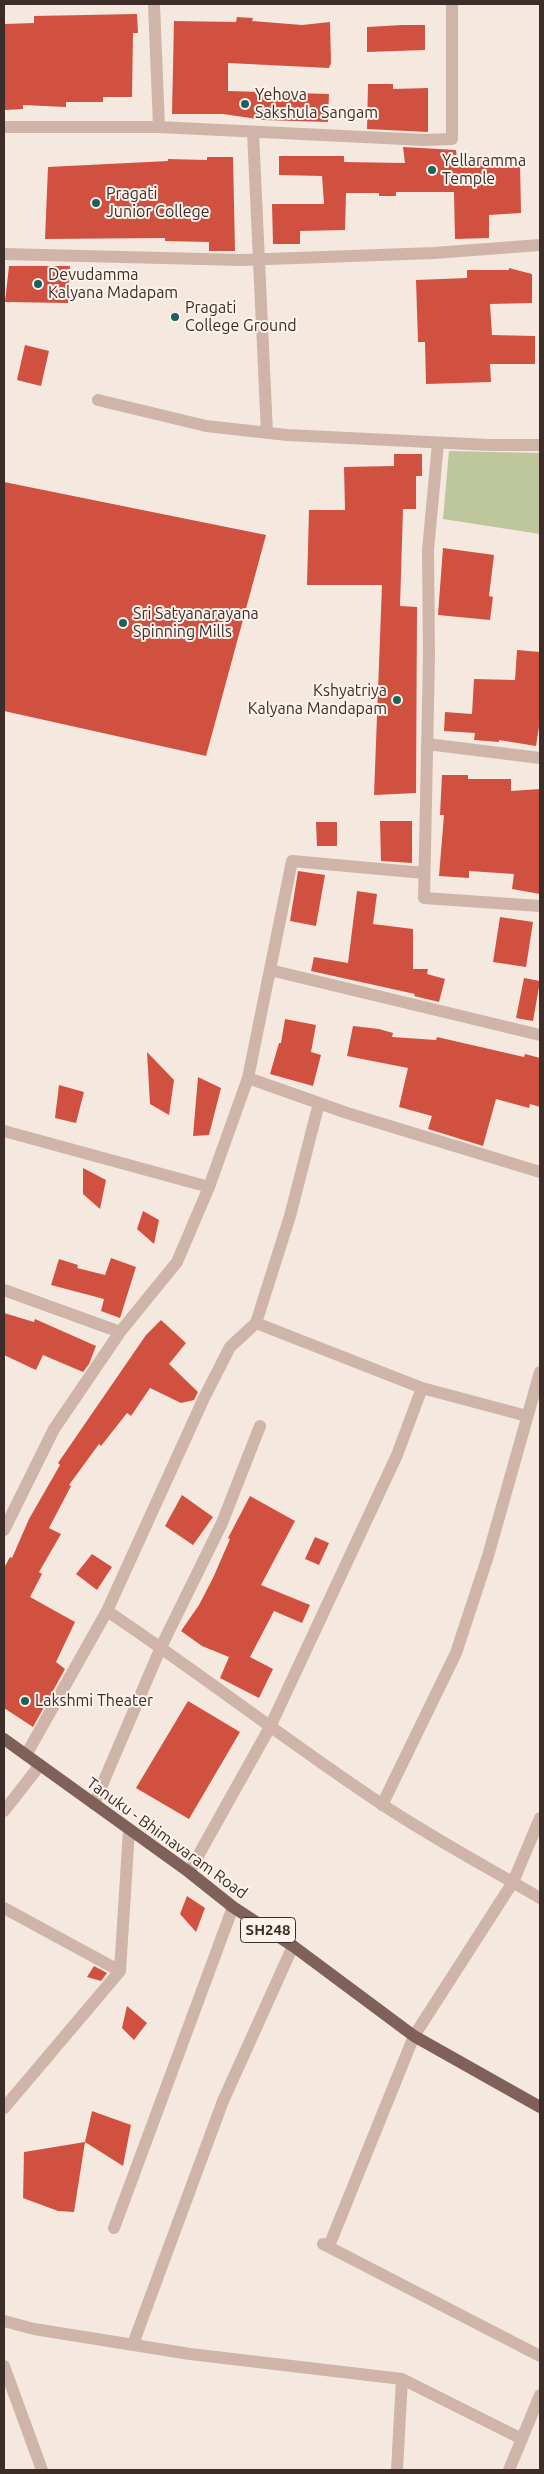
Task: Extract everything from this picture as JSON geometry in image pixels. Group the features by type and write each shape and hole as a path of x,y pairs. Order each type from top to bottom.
{"main road":[{"name":"Tanuku - Bhimavaram Road","path":"4,1739 189,1872 233,1907 293,1946 414,2036 540,2107"}],"street":[{"path":"154,4 160,127"},
{"path":"4,127 160,127 425,140 452,139 452,4"},
{"path":"253,132 267,433"},
{"path":"4,254 260,260 434,253 540,245"},
{"path":"98,400 206,426 267,433 438,443 540,445"},
{"path":"438,443 428,550 424,898 540,906"},
{"path":"427,744 540,758"},
{"path":"4,1530 54,1429 120,1332 177,1262 209,1187 248,1078 292,861 424,874"},
{"path":"270,970 540,1035"},
{"path":"248,1078 319,1103 540,1172"},
{"path":"26,1755 107,1611 200,1407 230,1347 256,1323 290,1216 319,1103"},
{"path":"4,1131 209,1187"},
{"path":"4,1290 120,1332"},
{"path":"256,1323 422,1388 527,1416"},
{"path":"382,1805 456,1653 488,1556 540,1372"},
{"path":"189,1872 270,1727 397,1455 422,1388"},
{"path":"94,1804 161,1648 222,1523 260,1426"},
{"path":"107,1611 382,1805 540,1898"},
{"path":"4,1811 40,1765"},
{"path":"540,1818 513,1882 414,2036 326,2245 540,2356"},
{"path":"5,2101 120,1971 129,1830"},
{"path":"114,2228 233,1907"},
{"path":"4,1908 120,1971"},
{"path":"133,2344 223,2101 293,1946"},
{"path":"4,2321 34,2329 190,2354 402,2379 522,2439"},
{"path":"4,2366 42,2470"},
{"path":"397,2470 402,2379"},
{"path":"508,2470 540,2395"}],"green space":[{"path":"449,451 540,453 540,534 443,519"}],"building":[{"path":"137,14 138,33 133,33 132,97 103,97 103,102 66,102 66,107 23,105 23,109 5,110 4,24 34,23 34,16"},
{"path":"237,17 253,18 252,21 302,25 330,22 331,63 329,68 228,63 228,91 329,94 328,122 264,120 223,114 172,114 174,21 236,22"},
{"path":"425,25 425,50 367,52 367,27"},
{"path":"368,84 393,84 393,89 428,88 428,132 367,129"},
{"path":"403,147 456,150 457,160 490,160 490,164 520,163 521,213 489,215 489,238 455,239 454,192 396,192 396,196 379,196 379,193 346,193 345,230 300,231 300,244 273,244 272,204 324,204 322,176 279,175 279,156 344,156 344,162 405,163"},
{"path":"207,157 233,157 235,251 209,251 209,242 165,241 165,238 45,239 48,167 168,161 168,159 207,160"},
{"name":"Devudamma Kalyana Madapam","path":"9,266 70,266 68,303 5,302"},
{"path":"509,268 532,274 532,303 490,304 492,335 535,336 535,364 490,364 491,382 426,384 425,342 418,342 416,280 467,278 467,270 509,270"},
{"path":"25,345 49,351 41,386 17,380"},
{"path":"394,454 422,454 422,476 416,476 416,509 403,509 400,606 417,607 416,793 374,795 382,585 307,585 309,510 345,510 344,467 394,466"},
{"name":"Sri Satyanarayana Spinning Mills","path":"4,482 266,535 206,756 4,711"},
{"path":"443,548 494,555 489,596 493,597 490,620 438,615"},
{"path":"517,650 540,652 540,720 536,746 499,740 499,742 474,740 475,733 444,731 445,712 472,714 474,679 515,680"},
{"path":"442,775 468,775 468,779 511,779 511,791 540,789 540,894 512,889 514,874 469,871 469,878 439,876 444,815 440,815"},
{"path":"380,821 412,821 412,863 381,861"},
{"path":"316,822 337,822 337,846 317,846"},
{"path":"298,871 325,875 316,926 290,921"},
{"path":"357,891 377,894 373,924 413,929 413,969 428,969 427,974 445,979 439,1002 414,996 415,994 311,971 314,957 348,963"},
{"path":"500,917 533,922 526,967 493,962"},
{"path":"524,978 540,981 533,1021 516,1018"},
{"path":"285,1019 316,1025 311,1052 321,1055 313,1086 270,1074 279,1043 281,1043"},
{"path":"353,1026 379,1029 393,1033 392,1037 436,1040 437,1037 524,1057 525,1054 540,1058 540,1107 530,1104 529,1108 496,1099 483,1146 428,1129 432,1116 399,1107 408,1068 347,1056"},
{"path":"147,1052 174,1080 169,1115 150,1104"},
{"path":"198,1077 221,1088 209,1135 193,1136"},
{"path":"59,1085 84,1092 76,1123 55,1118"},
{"path":"83,1168 106,1180 100,1209 83,1194"},
{"path":"143,1211 159,1220 154,1244 137,1229"},
{"path":"111,1258 136,1267 120,1318 101,1311 104,1299 51,1285 59,1259 78,1265 77,1268 105,1275"},
{"path":"4,1313 34,1322 35,1319 96,1346 89,1364 83,1372 43,1355 36,1370 4,1355"},
{"path":"161,1320 186,1343 169,1364 198,1392 194,1400 181,1403 150,1388 131,1416 127,1413 101,1446 99,1444 69,1485 71,1486 49,1528 61,1534 39,1572 42,1574 30,1597 75,1622 56,1662 65,1669 33,1727 4,1708 4,1568 10,1557 12,1558 29,1519 60,1465 58,1463 146,1335"},
{"path":"182,1495 213,1517 193,1545 165,1526"},
{"path":"250,1496 295,1521 261,1585 310,1605 302,1623 274,1611 250,1657 273,1669 259,1698 220,1678 229,1657 202,1646 181,1631 199,1605 213,1578 230,1539 228,1538"},
{"path":"315,1537 329,1543 319,1565 305,1559"},
{"path":"92,1554 112,1567 97,1590 76,1574"},
{"path":"188,1701 240,1732 189,1819 136,1788"},
{"path":"187,1896 205,1908 196,1932 180,1914"},
{"path":"94,1966 107,1973 101,1981 87,1977"},
{"path":"127,2006 147,2023 134,2040 122,2028"},
{"path":"92,2111 131,2125 123,2166 85,2142"},
{"path":"85,2142 74,2212 58,2211 23,2198 24,2152"}],"place":[{"name":"Yehova Sakshula Sangam","path":"245,104"},
{"name":"Yellaramma Temple","path":"432,170"},
{"name":"Pragati Junior College","path":"96,203"},
{"name":"Devudamma Kalyana Madapam","path":"38,284"},
{"name":"Pragati College Ground","path":"175,317"},
{"name":"Sri Satyanarayana Spinning Mills","path":"123,623"},
{"name":"Kshyatriya Kalyana Mandapam","path":"397,700"},
{"name":"Lakshmi Theater","path":"25,1701"}]}
